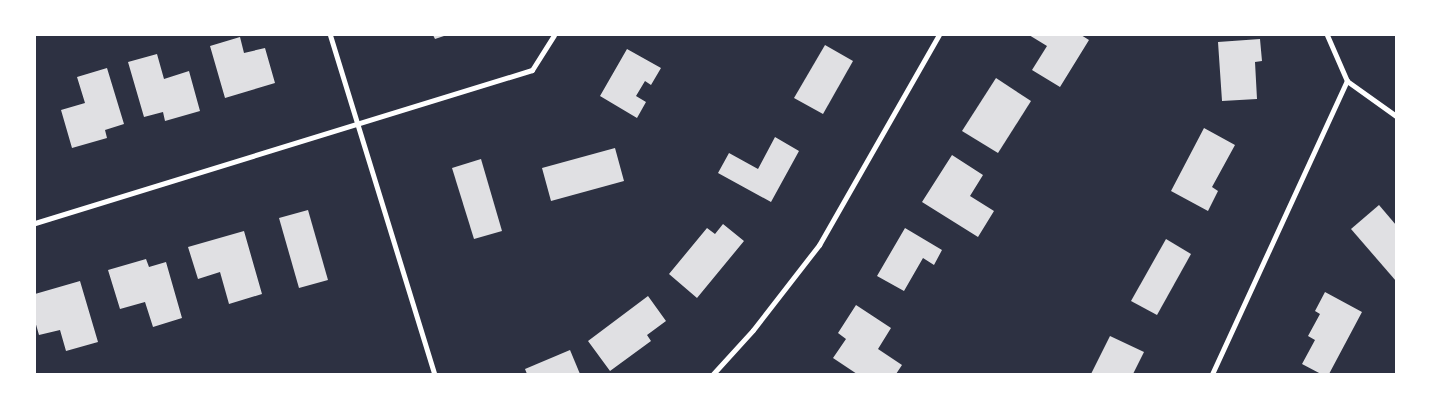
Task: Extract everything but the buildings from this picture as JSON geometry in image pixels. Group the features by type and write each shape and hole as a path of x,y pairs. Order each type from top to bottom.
{"street":[{"path":"330,35 434,374"},
{"path":"35,223 532,70 554,35"},
{"path":"713,374 753,330 819,245 939,35"},
{"path":"1327,35 1347,81 1396,116"},
{"path":"1212,374 1347,81"}]}
